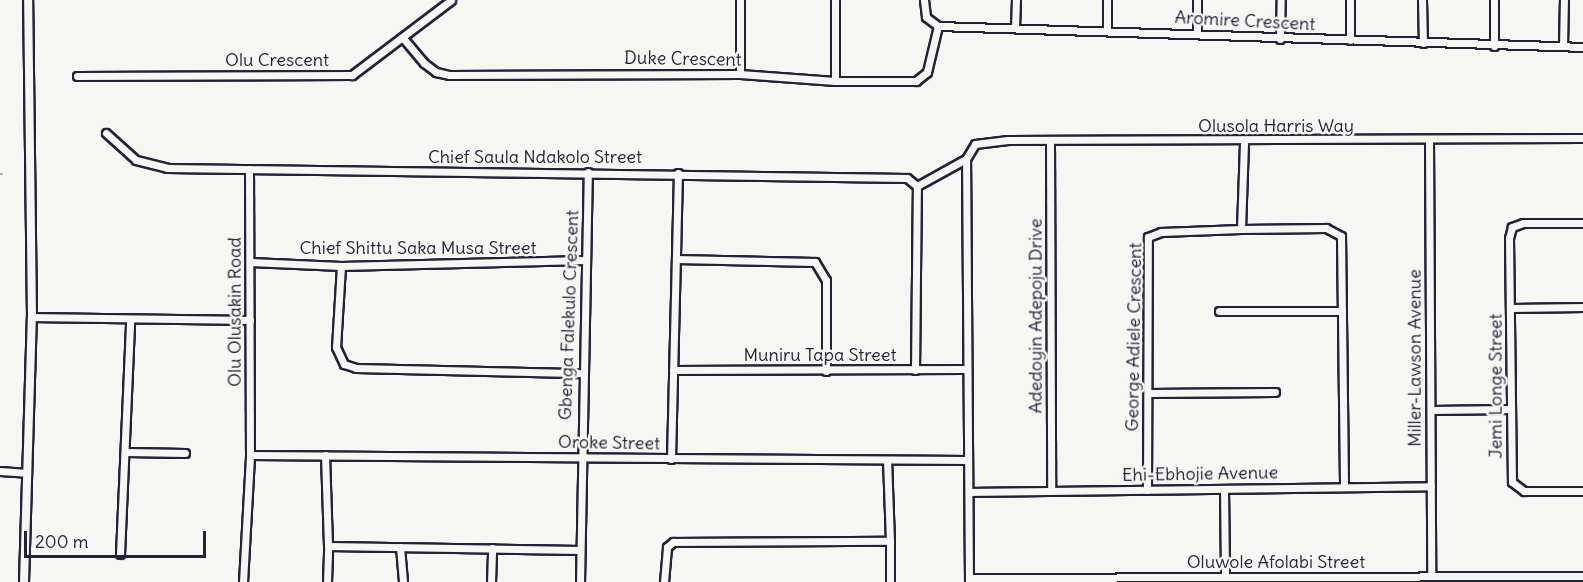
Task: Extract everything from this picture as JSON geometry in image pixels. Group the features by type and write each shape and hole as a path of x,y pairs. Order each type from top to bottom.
{"main road":[{"path":"24,582 32,318 28,0"}],"street":[{"name":"Olu Crescent","path":"77,76 352,75 451,0"},
{"path":"740,0 740,74"},
{"path":"835,0 835,81"},
{"path":"924,0 926,17 938,26"},
{"path":"1015,28 1016,0"},
{"path":"1107,0 1107,30"},
{"path":"1197,0 1197,33"},
{"path":"1280,39 1281,0"},
{"path":"1350,0 1350,40"},
{"path":"1422,0 1422,43"},
{"path":"1494,0 1494,46"},
{"path":"1563,46 1564,0"},
{"name":"Duke Crescent","path":"403,38 424,63 436,72 449,75 740,74 835,81 922,79 938,26"},
{"name":"Aromire Crescent","path":"938,26 1197,33 1280,39 1494,46 1583,47"},
{"name":"Chief Saula Ndakolo Street","path":"106,133 136,160 155,167 907,178 917,186"},
{"name":"Olusola Harris Way","path":"966,159 973,148 982,141 1583,138"},
{"name":"Miller-Lawson Avenue","path":"1429,140 1431,576"},
{"name":"Adedoyin Adepoju Drive","path":"1050,141 1051,491"},
{"path":"1241,229 1244,141"},
{"path":"915,370 917,186 966,159 969,580"},
{"name":"Olu Olusakin Road","path":"243,582 250,455 249,169"},
{"name":"Gbenga Falekulo Crescent","path":"580,582 580,458 588,172"},
{"path":"671,459 678,173"},
{"name":"Jemi Longe Street","path":"1583,223 1522,223 1512,228 1509,238 1512,308 1510,409 1514,485 1524,491 1583,491"},
{"name":"George Adiele Crescent","path":"1147,490 1148,237 1161,232 1241,229 1336,230 1342,247 1344,487"},
{"path":"676,259 815,262 826,280 826,371"},
{"name":"Chief Shittu Saka Musa Street","path":"250,262 341,266 585,260"},
{"path":"341,266 336,347 344,364 356,369 583,373"},
{"path":"1512,308 1583,307"},
{"path":"1219,311 1342,311"},
{"path":"32,318 130,321 249,320"},
{"path":"120,554 130,321"},
{"name":"Muniru Tapa Street","path":"673,370 966,369"},
{"path":"1148,393 1275,392"},
{"path":"1431,410 1510,409"},
{"path":"126,452 185,453"},
{"name":"Oroke Street","path":"250,455 968,460"},
{"path":"325,455 327,582"},
{"path":"887,461 890,582"},
{"path":"0,471 27,473"},
{"name":"Ehi-Ebhojie Avenue","path":"970,492 1431,486"},
{"path":"1224,489 1225,577"},
{"path":"664,582 667,547 673,542 890,541"},
{"path":"328,546 580,550"},
{"path":"400,547 403,582"},
{"path":"491,582 492,548"},
{"name":"Oluwole Afolabi Street","path":"969,580 1583,576"}]}
